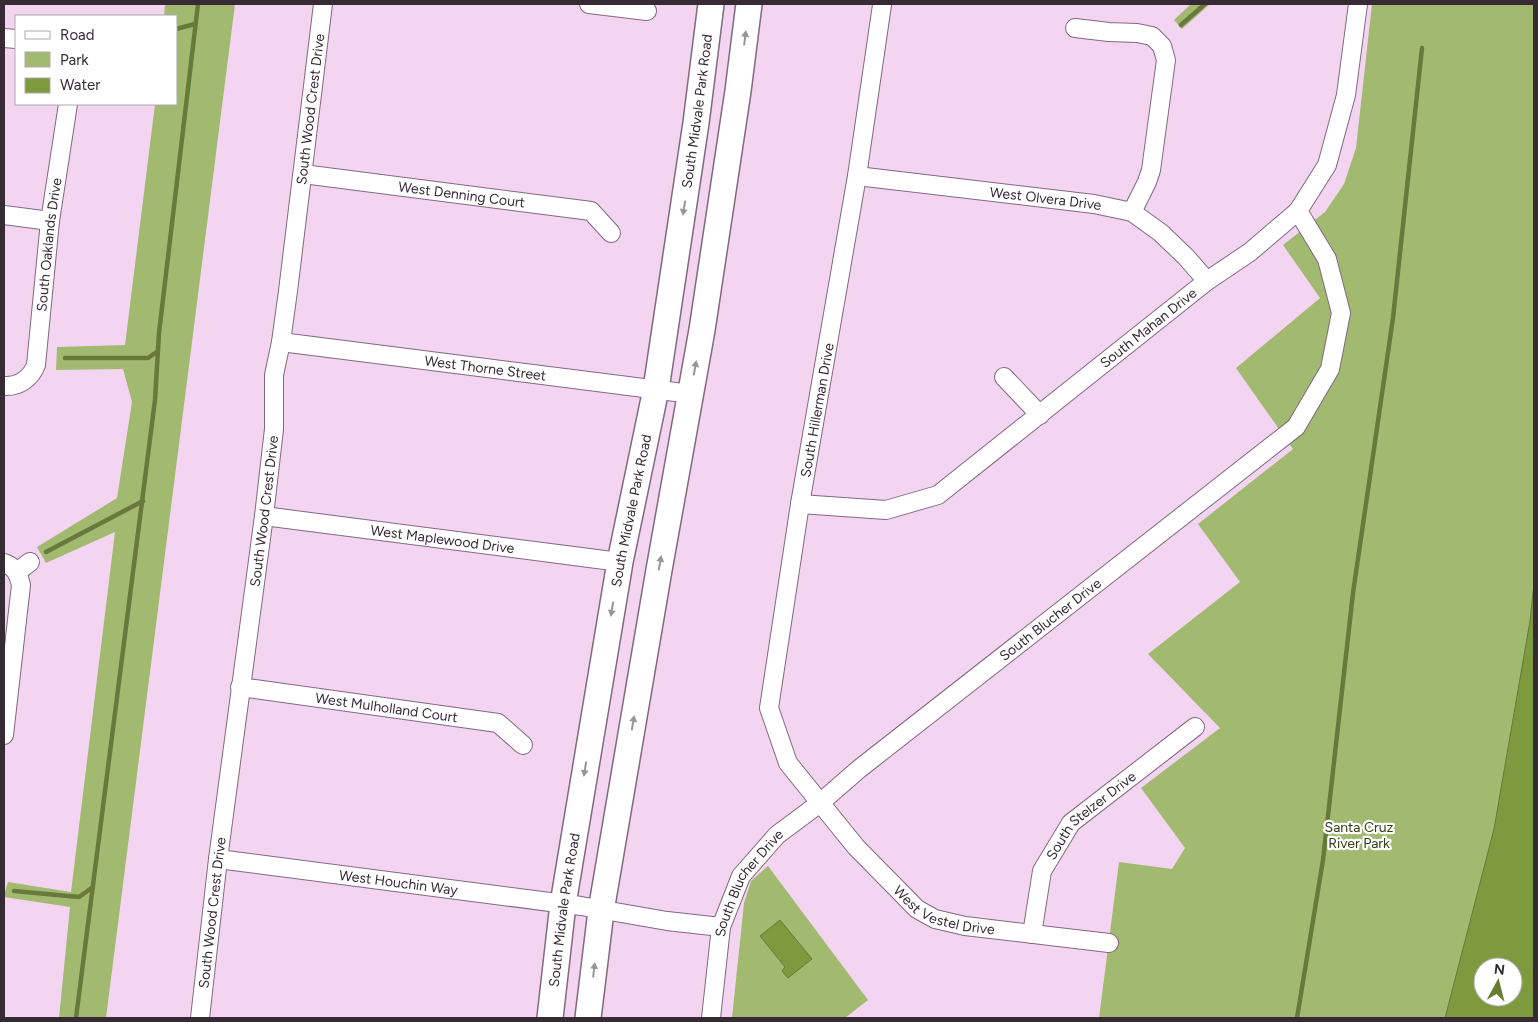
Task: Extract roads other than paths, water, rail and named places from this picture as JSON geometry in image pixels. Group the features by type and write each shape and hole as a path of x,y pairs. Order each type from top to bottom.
{"main road":[{"name":"South Midvale Park Road","path":"588,1018 581,907 620,562 656,389 696,123 711,4"},
{"name":"South Midvale Park Road","path":"550,1018 581,907 658,570 691,394 722,200 749,4"}],"street":[{"name":"South Wood Crest Drive","path":"200,1018 218,859 264,516 274,429 274,375 303,174 323,4"},
{"path":"589,4 647,11"},
{"name":"South Mahan Drive","path":"800,504 886,510 938,495 1207,281 1250,252 1298,211 1327,164 1346,95 1358,4"},
{"name":"South Hillerman Drive","path":"820,803 788,763 769,708 800,504 857,176 882,5"},
{"path":"1075,28 1152,36 1162,46 1166,60 1151,170 1132,212"},
{"name":"South Oaklands Drive","path":"4,386 27,384 36,364 50,221 68,105"},
{"name":"West Denning Court","path":"303,174 591,210 611,232"},
{"name":"West Olvera Drive","path":"857,176 1094,204 1132,212 1161,233 1207,281"},
{"name":"South Blucher Drive","path":"711,1018 721,927 741,876 777,835 1296,427 1330,369 1341,313 1327,259 1298,211"},
{"path":"4,215 50,221"},
{"name":"West Thorne Street","path":"280,342 691,394"},
{"path":"1004,377 1040,415"},
{"name":"West Maplewood Drive","path":"264,516 620,562"},
{"path":"4,735 21,593 17,565"},
{"name":"West Mulholland Court","path":"240,687 498,723 523,745"},
{"name":"South Stelzer Drive","path":"1032,934 1042,871 1071,823 1195,727"},
{"name":"West Vestel Drive","path":"820,803 856,847 916,909 935,919 966,926 1108,943"},
{"name":"West Houchin Way","path":"218,859 721,927"}],"water":[{"path":"1534,583 1534,1018 1445,1018 1494,829 1530,621"},
{"path":"780,920 812,959 788,978 782,971 785,967 760,936"}],"waterway":[{"path":"76,1018 155,400 159,333 198,4"},
{"path":"1181,25 1205,4"},
{"path":"178,28 195,24"},
{"path":"1297,1018 1323,860 1353,593 1393,318 1422,48"},
{"path":"65,358 148,358 158,351"},
{"path":"46,552 143,501"},
{"path":"14,891 79,897 93,887"}],"park label":[{"name":"Santa Cruz River Park","path":"1359,836"}]}
